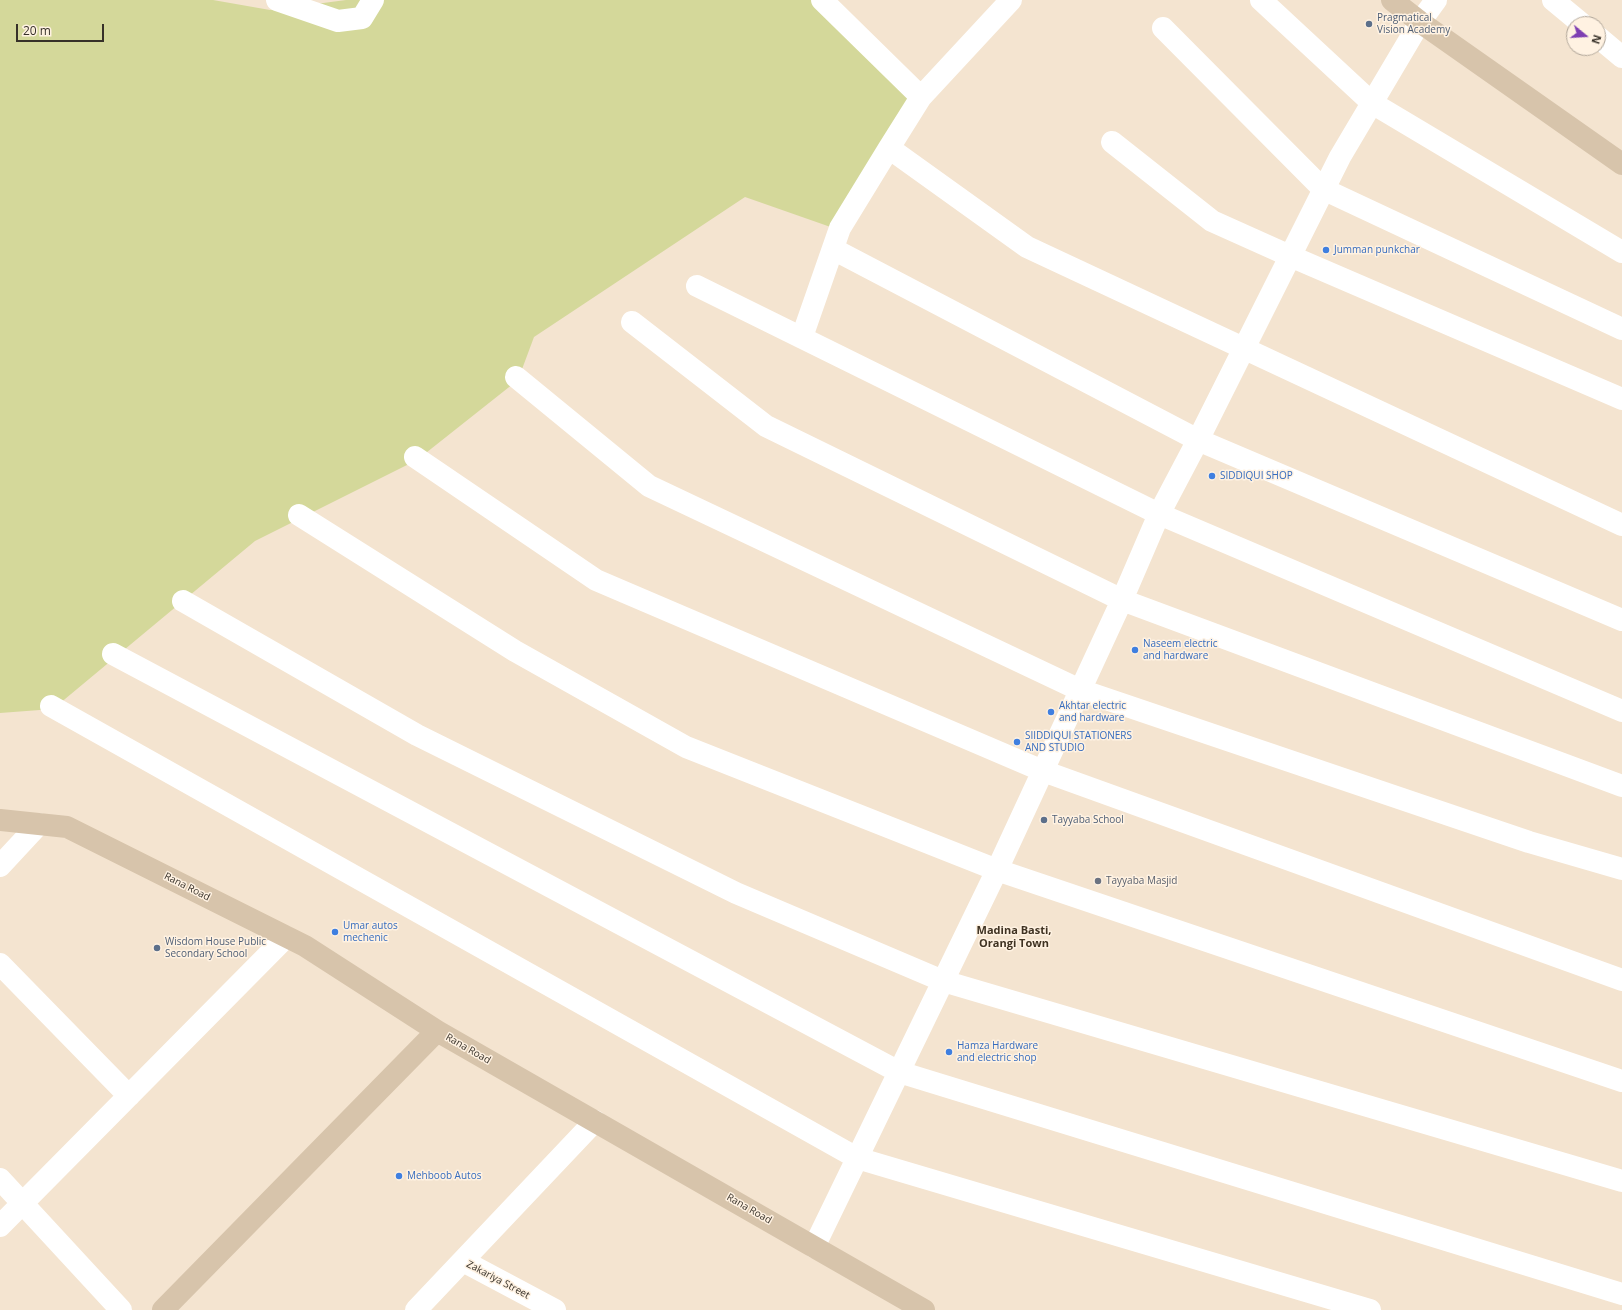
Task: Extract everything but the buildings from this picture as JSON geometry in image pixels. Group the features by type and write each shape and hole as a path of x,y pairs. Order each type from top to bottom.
{"street":[{"path":"277,0 338,21 362,18 373,0"},
{"path":"822,0 921,97"},
{"path":"802,337 840,228 889,148 921,97 1011,0"},
{"path":"1261,0 1372,103 1622,252"},
{"path":"1392,0 1420,22 1622,164"},
{"path":"814,1247 997,870 1122,600 1159,514 1198,440 1340,156 1420,22 1436,0"},
{"path":"1552,0 1572,16"},
{"path":"1163,28 1324,189 1622,329"},
{"path":"1606,44 1622,57"},
{"path":"1112,142 1212,221 1622,399"},
{"path":"889,148 1027,247 1622,525"},
{"path":"832,249 1198,440 1622,620"},
{"path":"697,286 1159,514 1622,711"},
{"path":"632,322 766,426 1122,600 1622,786"},
{"path":"516,376 649,486 1080,690 1529,842 1622,869"},
{"path":"415,457 596,580 1043,771 1622,980"},
{"path":"299,515 515,652 686,748 997,870 1622,1081"},
{"path":"183,601 424,738 736,893 943,981 1622,1181"},
{"path":"113,654 899,1072 1622,1294"},
{"path":"51,706 857,1158 1370,1310"},
{"name":"Rana Road","path":"0,820 67,827 305,946 437,1031 814,1247 919,1309"},
{"path":"0,866 39,824"},
{"path":"0,1226 286,937"},
{"path":"0,964 129,1096"},
{"path":"163,1310 437,1031"},
{"path":"416,1310 595,1121"},
{"path":"0,1179 121,1310"},
{"name":"Zakariya Street","path":"463,1261 555,1310"}],"green space":[{"path":"0,0 213,0 270,10 346,0 821,0 923,100 842,231 745,197 534,337 518,380 417,460 255,541 53,709 0,713"}],"place":[{"name":"Pragmatical Vision Academy","path":"1369,24"},
{"name":"Jumman punkchar","path":"1326,250"},
{"name":"SIDDIQUI SHOP","path":"1212,476"},
{"name":"Naseem electric and hardware","path":"1135,650"},
{"name":"Akhtar electric and hardware","path":"1051,712"},
{"name":"SIIDDIQUI STATIONERS AND STUDIO","path":"1017,742"},
{"name":"Tayyaba School","path":"1044,820"},
{"name":"Tayyaba Masjid","path":"1098,881"},
{"name":"Umar autos mechenic","path":"335,932"},
{"name":"Wisdom House Public Secondary School","path":"157,948"},
{"name":"Hamza Hardware and electric shop","path":"949,1052"},
{"name":"Mehboob Autos","path":"399,1176"}],"district":[{"name":"Madina Basti, Orangi Town","path":"1014,937"}]}
